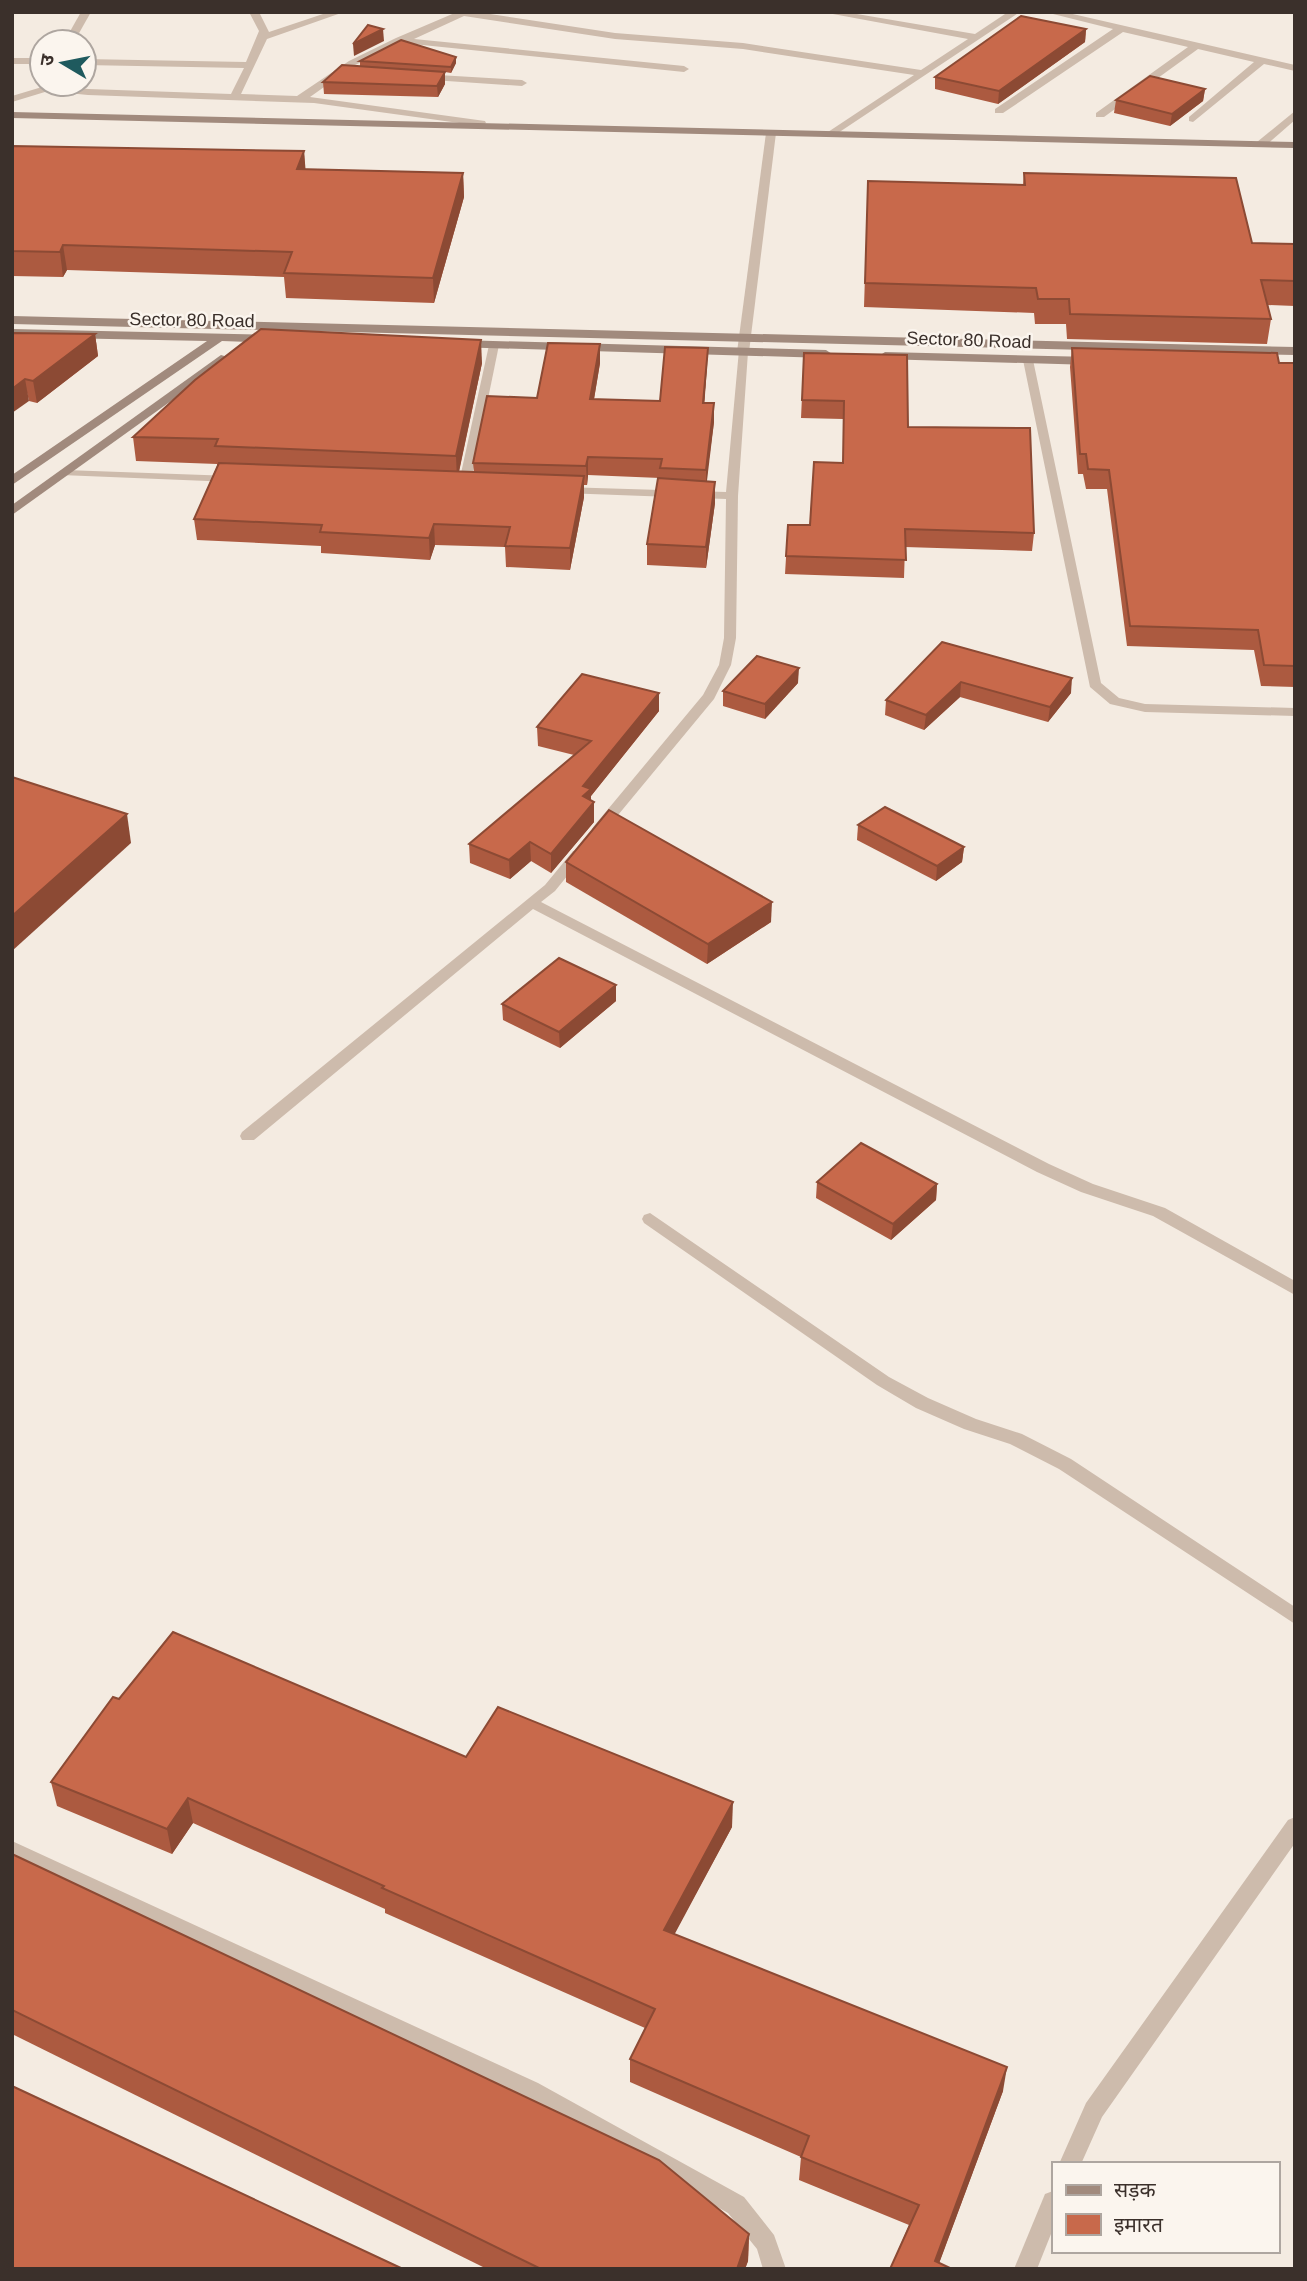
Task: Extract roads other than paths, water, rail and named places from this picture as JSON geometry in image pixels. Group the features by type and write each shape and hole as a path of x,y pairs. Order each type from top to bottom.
{"street":[{"path":"77,28 86,12"},
{"path":"236,95 263,37 264,31 254,12"},
{"path":"263,37 340,12"},
{"path":"828,12 974,37"},
{"path":"832,134 1014,12"},
{"path":"1050,12 1295,68"},
{"path":"300,99 337,71 399,40 464,13 615,36 743,46 921,73"},
{"path":"999,111 1123,27"},
{"path":"399,40 684,69"},
{"path":"1100,115 1198,44"},
{"path":"1194,119 1262,60"},
{"path":"98,62 248,65"},
{"path":"337,71 364,73"},
{"path":"403,75 522,83"},
{"path":"98,92 300,99 481,123"},
{"path":"1261,144 1295,114"},
{"path":"12,115 481,123 771,133 1295,145"},
{"path":"745,345 771,133"},
{"name":"Sector 80 Road","path":"12,320 745,345 838,354"},
{"path":"12,481 236,326"},
{"path":"12,511 268,327"},
{"name":"Sector 80 Road","path":"12,333 494,345 1295,351"},
{"name":"Sector 80 Road","path":"865,355 1108,362"}],"lane":[{"path":"464,487 494,345"},
{"path":"248,1136 550,888 709,696 725,665 730,638 732,496 745,345"},
{"path":"1028,359 1095,684 1115,701 1146,708 1295,712"},
{"path":"65,473 244,479"},
{"path":"450,486 477,487"},
{"path":"544,489 732,496"},
{"path":"532,903 1043,1168 1087,1188 1159,1212 1295,1289"},
{"path":"650,1219 883,1381 922,1403 1016,1440 1065,1464 1295,1617"},
{"path":"1071,2162 1094,2110 1295,1826"},
{"path":"12,1850 530,2090 736,2205 766,2243 775,2269"},
{"path":"1025,2269 1052,2204"}]}
